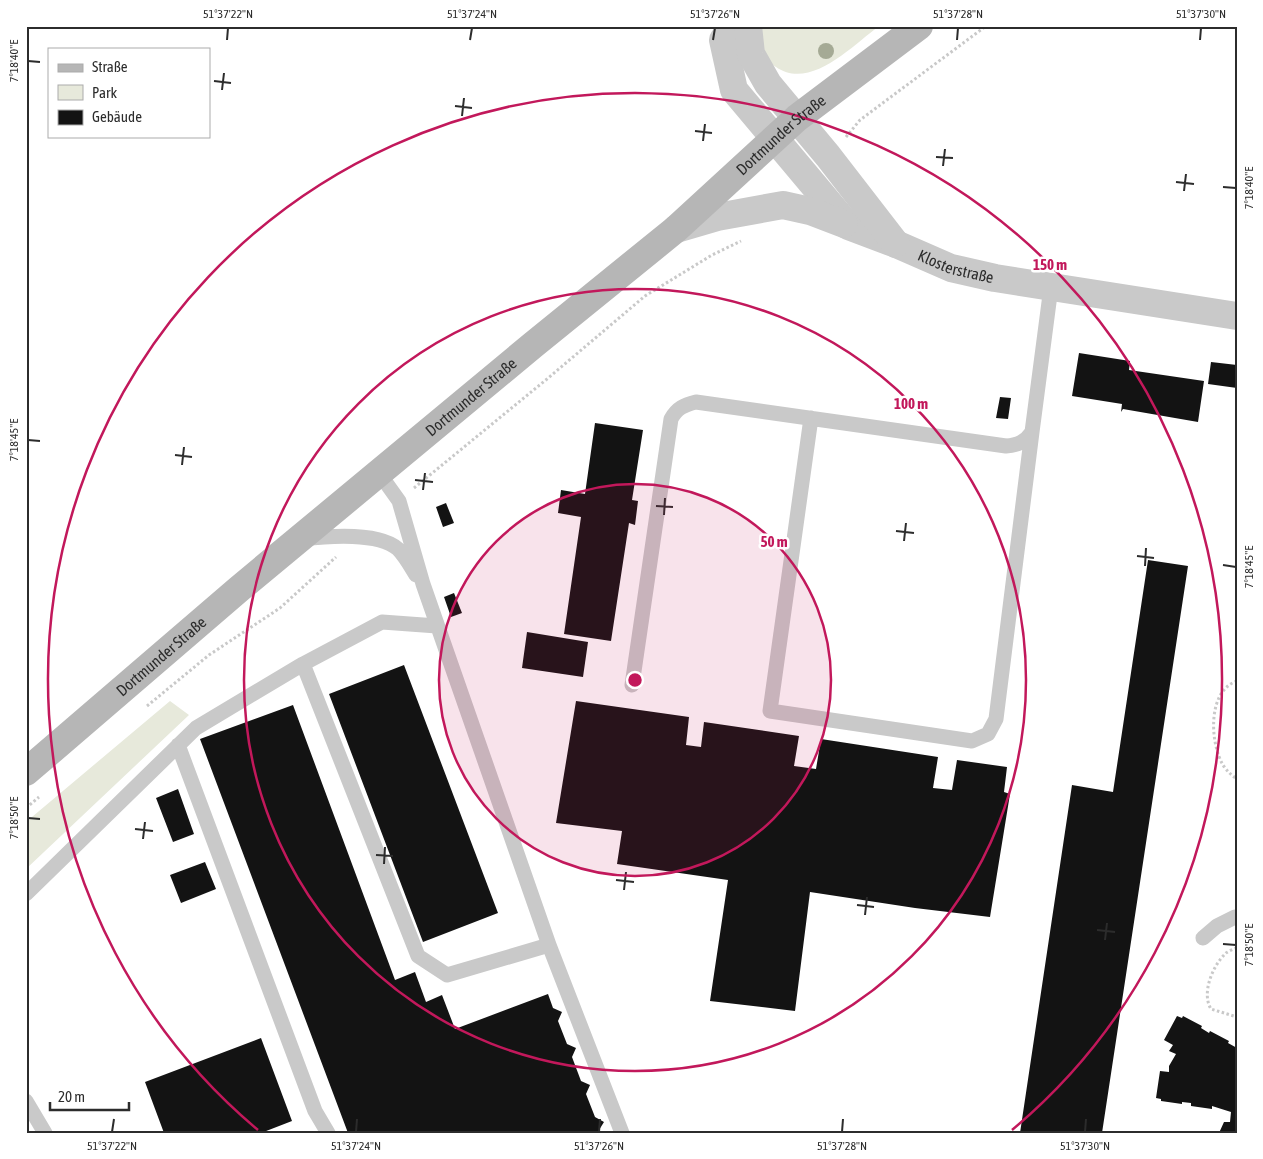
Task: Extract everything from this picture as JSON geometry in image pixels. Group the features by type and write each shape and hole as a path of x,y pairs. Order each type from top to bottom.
{"main road":[{"name":"Dortmunder Straße","path":"26,772 299,539 676,229 797,118 919,26"}],"street":[{"path":"734,26 723,40 734,90 848,226"},
{"name":"Klosterstraße","path":"748,26 750,54 768,84 828,156 896,244 951,268 995,278 1237,316"},
{"path":"676,229 717,217 783,205 810,211 896,244"}],"lane":[{"path":"811,418 770,711 972,741 988,734 996,719 1051,287"},
{"path":"632,684 671,420 676,410 686,404 696,402 1006,446 1018,444 1027,439 1032,432"},
{"path":"379,474 399,501 437,626 549,945 622,1133"},
{"path":"299,539 324,537 381,540 398,549 423,584"},
{"path":"26,894 196,728 303,664 382,622 437,626"},
{"path":"303,664 418,956 447,975 549,945"},
{"path":"178,745 315,1111 328,1133"},
{"path":"1204,938 1217,926 1235,917 1237,918"},
{"path":"26,1101 45,1133"}],"path":[{"path":"828,156 860,120 986,26"},
{"path":"399,501 645,296 712,255 744,240"},
{"path":"140,712 209,655 280,608 358,538"},
{"path":"1237,681 1225,688 1220,694 1216,705 1214,732 1222,764 1228,773 1237,779"},
{"path":"26,808 42,795"},
{"path":"1237,948 1226,953 1215,967 1209,985 1207,1003 1210,1009 1237,1017"}],"green space":[{"path":"761,26 879,26 830,63 803,74 789,73 768,61 763,50"},
{"path":"170,701 189,715 26,869 26,822"}],"building":[{"path":"1079,353 1130,361 1129,370 1204,381 1198,422 1123,409 1121,412 1122,404 1072,396"},
{"path":"1211,362 1237,365 1237,388 1208,384"},
{"path":"1000,397 1011,398 1008,419 996,418"},
{"path":"595,423 643,430 632,500 638,501 635,525 629,523 611,641 564,634 581,517 558,513 561,490 585,494"},
{"path":"446,503 454,523 443,527 436,507"},
{"path":"1148,560 1188,566 1102,1133 1020,1133 1072,785 1113,792"},
{"path":"454,593 462,613 451,617 444,597"},
{"path":"527,632 588,642 583,677 522,668"},
{"path":"404,665 498,913 423,942 329,694"},
{"path":"576,701 689,717 686,745 701,747 704,722 799,736 794,766 816,769 821,739 938,757 933,788 952,790 957,760 1007,767 1004,792 1010,794 990,917 810,892 795,1011 710,1001 728,880 617,864 622,831 556,823"},
{"path":"293,705 395,980 415,972 426,1002 442,995 455,1029 548,994 553,1008 562,1012 558,1021 567,1044 576,1048 572,1057 581,1081 590,1085 586,1094 595,1117 604,1122 599,1130 600,1133 348,1133 200,739"},
{"path":"178,789 194,834 173,842 156,798"},
{"path":"205,862 216,889 181,903 170,875"},
{"path":"1177,1016 1182,1018 1183,1016 1202,1026 1201,1028 1229,1041 1228,1043 1237,1048 1237,1133 1219,1133 1224,1122 1230,1122 1231,1112 1212,1106 1212,1109 1191,1106 1191,1103 1182,1102 1182,1104 1161,1101 1161,1099 1156,1098 1160,1071 1169,1072 1169,1066 1176,1054 1169,1051 1173,1045 1164,1040"},
{"path":"261,1038 292,1121 261,1133 164,1133 145,1082"}]}
